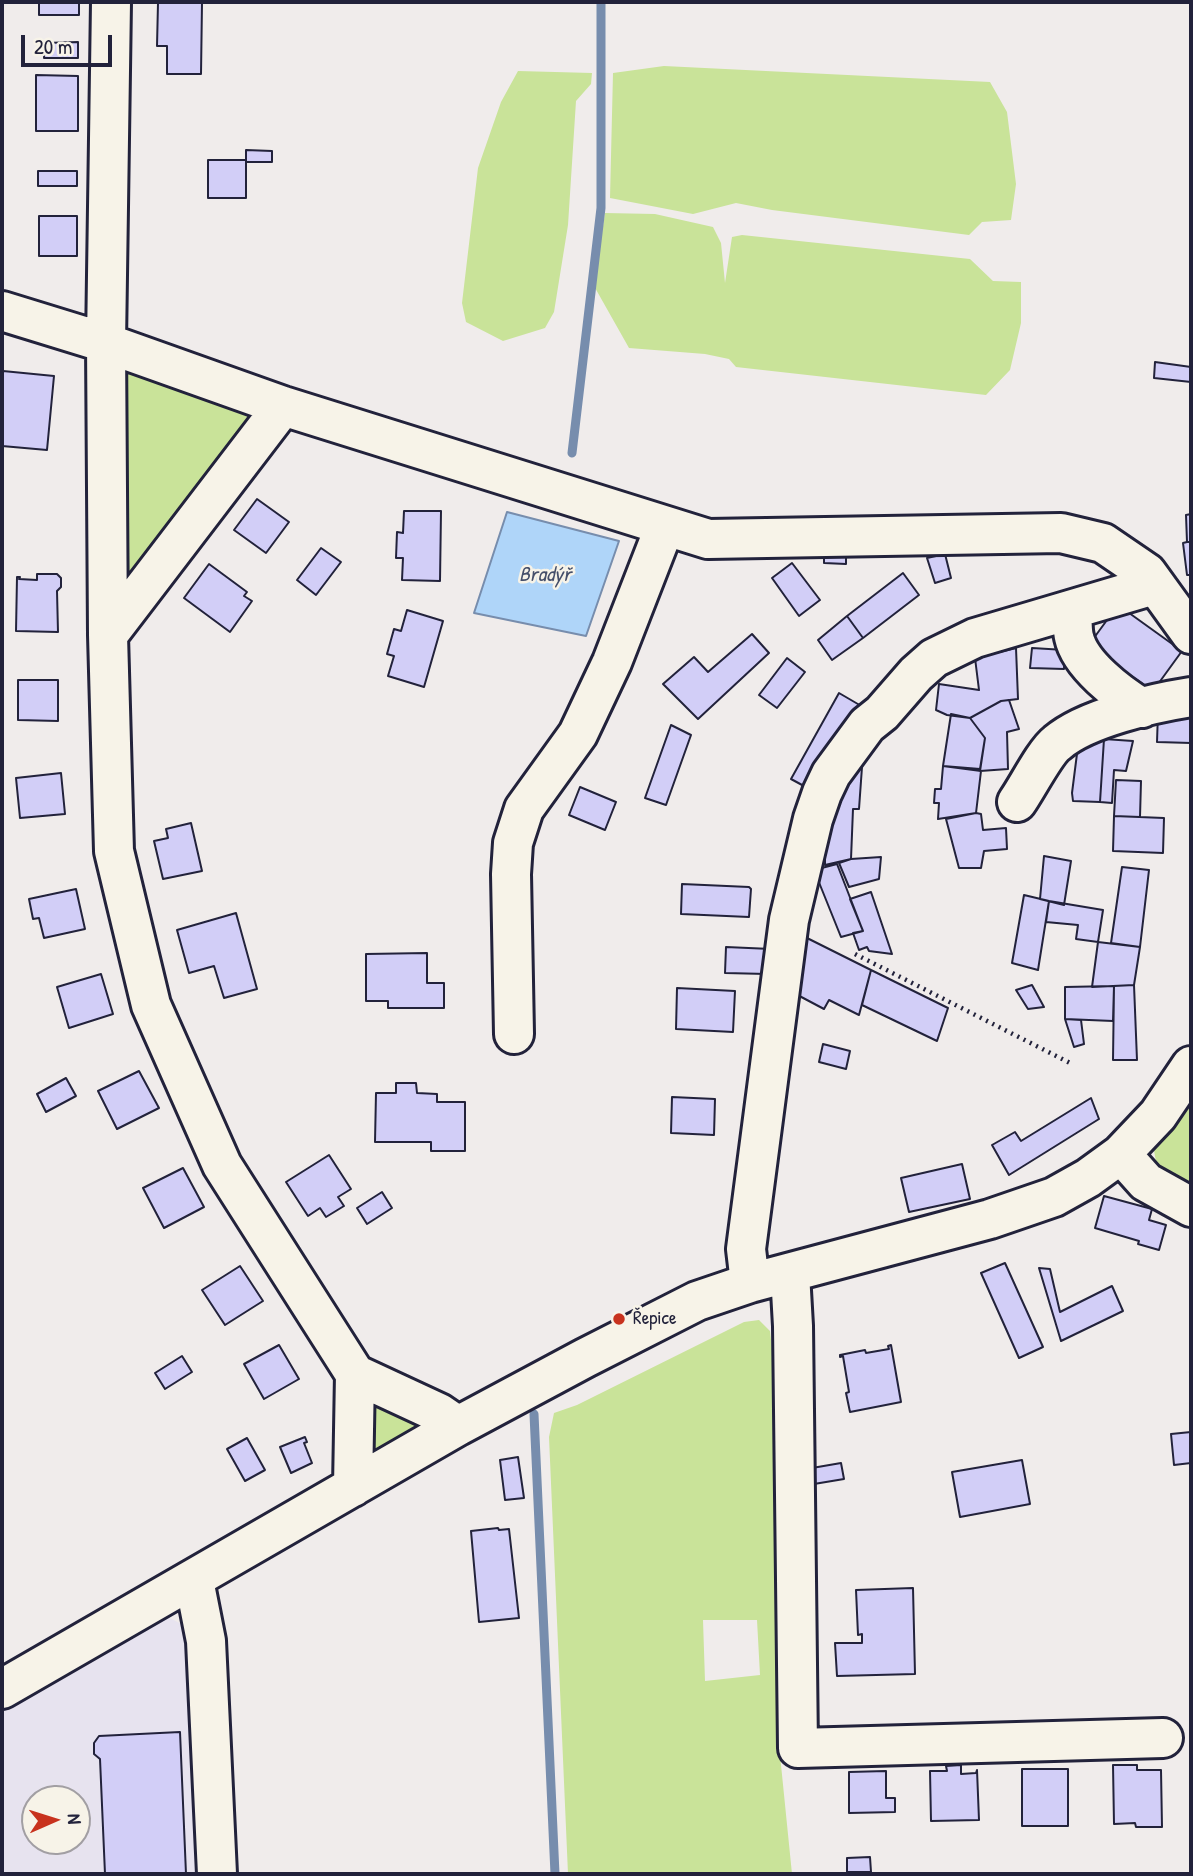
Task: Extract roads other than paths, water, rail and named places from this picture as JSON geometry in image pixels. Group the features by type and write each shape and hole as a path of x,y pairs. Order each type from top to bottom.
{"street":[{"path":"111,2 106,343 108,635 114,851 151,1005 222,1164 355,1374 439,1413 458,1426"},
{"path":"2,311 106,343 283,406 708,539 1061,533 1103,543 1147,573 1191,634"},
{"path":"108,635 283,406"},
{"path":"514,1034 511,874 513,842 524,809 578,734 612,662 665,526"},
{"path":"750,1283 746,1249 789,920 822,793 831,774 867,725 882,713 934,658 975,638 1154,585"},
{"path":"1072,610 1074,639 1090,666 1117,693 1142,708"},
{"path":"1017,802 1056,743 1099,720 1166,701 1191,697"},
{"path":"2,1689 458,1426 697,1301 750,1283 990,1219 1054,1197 1088,1178 1121,1154 1158,1115 1191,1066"},
{"path":"1121,1154 1146,1182 1191,1207"},
{"path":"790,1273 793,1326 798,1748 1163,1738"},
{"path":"353,1487 355,1374"},
{"path":"194,1580 206,1641 217,1874"}],"water":[{"name":"Bradýř","path":"507,512 619,541 586,636 474,613"}],"waterway":[{"path":"572,453 601,208 601,2"},
{"path":"534,1414 555,1874"}],"place":[{"name":"Řepice","path":"619,1319"}]}
